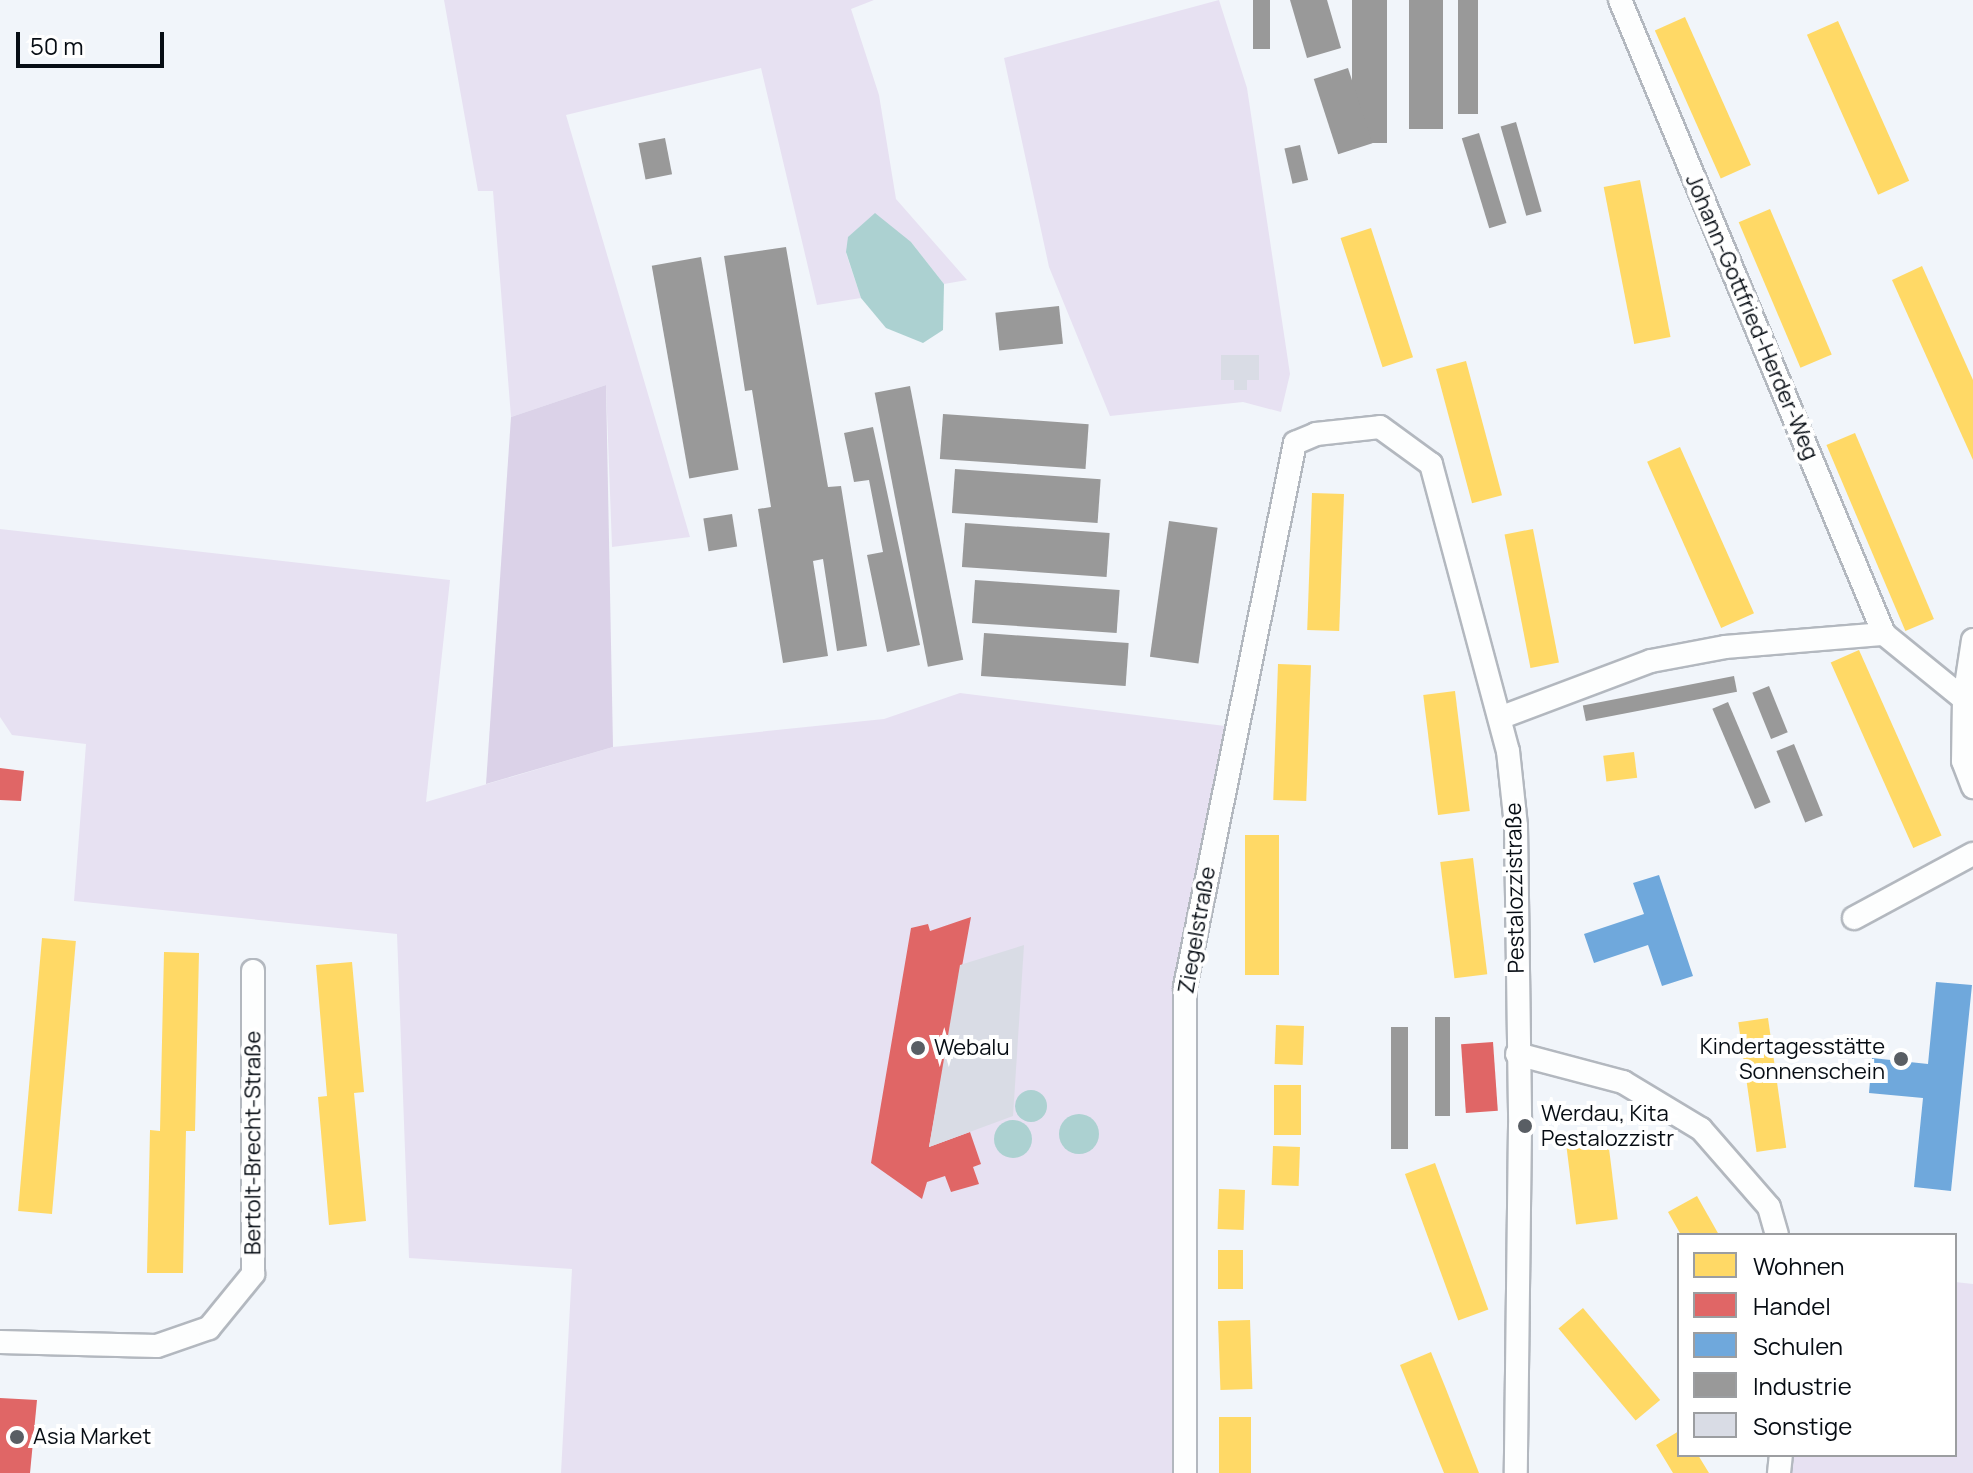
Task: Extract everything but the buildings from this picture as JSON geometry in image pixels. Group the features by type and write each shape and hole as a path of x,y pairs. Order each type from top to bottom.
{"street":[{"name":"Johann-Gottfried-Herder-Weg","path":"1620,0 1884,634"},
{"name":"Pestalozzistraße","path":"1295,443 1316,434 1380,427 1431,464 1502,717 1516,826 1516,1473"},
{"name":"Ziegelstraße","path":"1185,1473 1185,987 1295,443"},
{"path":"1502,717 1651,661 1725,647 1884,634 1964,699"},
{"path":"1973,640 1964,699 1963,761 1973,787"},
{"path":"1854,918 1973,854"},
{"name":"Bertolt-Brecht-Straße","path":"0,1342 157,1346 209,1328 253,1274 253,971"},
{"path":"1517,1054 1623,1082 1701,1129 1769,1207 1776,1233"}],"shaded area":[{"path":"444,0 874,0 851,9 879,95 896,199 967,280 944,284 911,242 846,253 861,298 817,305 761,68 566,115 690,537 612,547 606,385 511,417 493,191 478,191"},
{"path":"1219,0 1247,88 1290,374 1281,412 1243,402 1110,416 1049,267 1004,58"},
{"path":"606,385 613,747 486,784 511,417"},
{"path":"0,529 450,580 426,802 613,747 884,719 960,693 1225,726 1174,989 1175,1473 561,1473 572,1269 409,1258 397,934 74,901 86,744 12,735 0,717"},
{"path":"1957,1282 1973,1284 1973,1473 1786,1473 1787,1457 1957,1457"}],"water":[{"path":"875,213 911,242 944,284 943,330 923,343 886,328 861,298 846,252 848,237"},
{"path":"1031,1090 1043,1094 1047,1106 1043,1118 1031,1122 1019,1118 1015,1106 1019,1094"},
{"path":"1079,1114 1093,1120 1099,1134 1093,1148 1079,1154 1065,1148 1059,1134 1065,1120"},
{"path":"1013,1120 1026,1126 1032,1139 1026,1152 1013,1158 1000,1152 994,1139 1000,1126"}],"place":[{"name":"Webalu","path":"918,1048"},
{"name":"Kindertagesstätte Sonnenschein","path":"1901,1059"},
{"name":"Werdau, Kita Pestalozzistr","path":"1525,1126"},
{"name":"Asia Market","path":"17,1437"}]}
